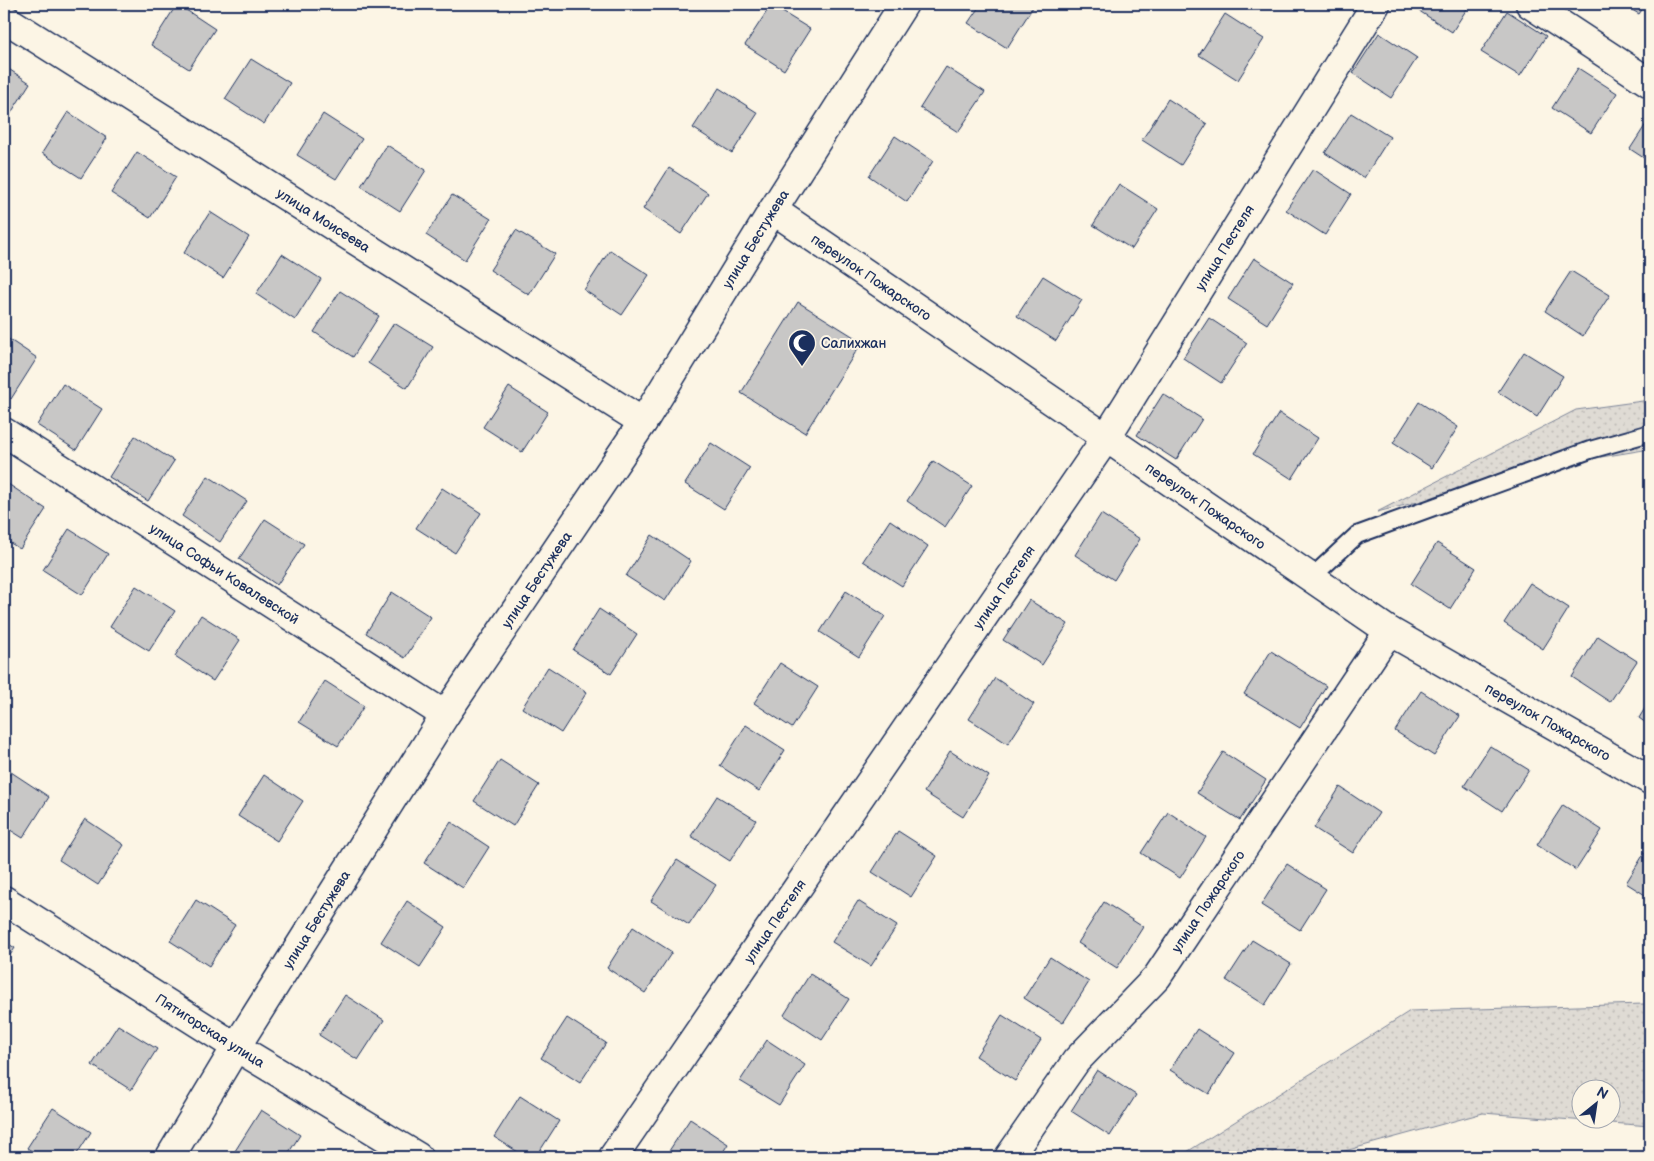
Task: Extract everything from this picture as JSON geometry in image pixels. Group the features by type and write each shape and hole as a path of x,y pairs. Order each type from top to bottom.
{"street":[{"name":"улица Пестеля","path":"614,1157 1106,438 1376,4"},
{"path":"1530,4 1650,83"},
{"name":"улица Бестужева","path":"170,1157 236,1048 445,715 643,422 773,210 892,8"},
{"name":"улица Моисеева","path":"4,18 643,422"},
{"name":"переулок Пожарского","path":"773,210 1389,630 1650,780"},
{"name":"улица Софьи Ковалевской","path":"4,432 445,715"},
{"name":"улица Пожарского","path":"1010,1157 1076,1061 1157,977 1389,630"},
{"name":"Пятигорская улица","path":"4,900 236,1048 418,1157"}],"lane":[{"path":"1311,578 1357,535 1590,450 1650,433"}],"shaded area":[{"path":"1650,400 1650,449 1601,457 1377,512 1576,410"},
{"path":"1650,1005 1650,1126 1622,1124 1622,1078 1572,1078 1572,1120 1483,1113 1323,1157 1179,1157 1410,1011"}],"building":[{"path":"177,4 215,29 189,69 151,45"},
{"path":"981,4 1028,4 1033,7 1007,48 968,23"},
{"path":"1416,4 1470,4 1452,32 1413,7"},
{"path":"1622,4 1646,4 1639,14"},
{"path":"771,5 810,29 784,70 745,45"},
{"path":"1507,11 1546,36 1520,76 1481,52"},
{"path":"1225,14 1264,39 1238,80 1199,55"},
{"path":"1379,33 1417,58 1391,98 1353,73"},
{"path":"251,59 290,83 264,124 225,99"},
{"path":"4,66 30,83 4,124"},
{"path":"946,67 985,92 958,132 920,108"},
{"path":"1578,68 1617,93 1591,133 1552,108"},
{"path":"719,88 758,113 732,153 693,128"},
{"path":"1168,99 1207,124 1181,165 1142,140"},
{"path":"68,112 107,138 81,178 42,153"},
{"path":"1351,113 1390,137 1364,178 1325,153"},
{"path":"323,114 362,139 336,179 297,155"},
{"path":"1650,118 1650,162 1630,149"},
{"path":"895,136 933,161 907,202 869,176"},
{"path":"387,145 426,170 400,211 361,186"},
{"path":"137,152 176,177 150,218 111,193"},
{"path":"669,168 708,193 681,234 643,209"},
{"path":"1313,169 1351,194 1325,235 1286,210"},
{"path":"1119,184 1158,209 1132,249 1093,225"},
{"path":"452,195 491,219 465,260 426,235"},
{"path":"210,212 249,237 223,278 184,253"},
{"path":"516,230 555,254 529,295 490,270"},
{"path":"610,250 649,275 622,315 584,290"},
{"path":"282,254 321,279 295,320 256,294"},
{"path":"1254,258 1293,283 1267,324 1228,299"},
{"path":"1571,271 1610,295 1583,336 1545,311"},
{"path":"1043,276 1082,300 1056,341 1017,316"},
{"path":"340,291 379,316 353,357 314,332"},
{"name":"Салихжан","path":"798,302 862,342 805,433 741,393"},
{"path":"1209,318 1247,343 1221,383 1183,358"},
{"path":"394,323 433,347 407,388 368,363"},
{"path":"4,336 37,358 11,399 4,394"},
{"path":"1524,352 1563,376 1537,417 1498,392"},
{"path":"63,384 102,409 76,450 37,425"},
{"path":"509,387 548,412 522,452 483,427"},
{"path":"1163,394 1202,419 1176,460 1137,435"},
{"path":"1419,402 1458,427 1432,468 1393,443"},
{"path":"1279,413 1318,438 1292,479 1253,454"},
{"path":"135,436 174,461 148,501 109,477"},
{"path":"711,443 750,468 724,509 685,484"},
{"path":"933,461 972,486 945,527 907,501"},
{"path":"208,476 247,501 220,542 182,516"},
{"path":"8,484 46,509 20,549 4,539 4,490"},
{"path":"442,488 481,513 455,553 416,528"},
{"path":"1101,514 1140,539 1114,580 1075,555"},
{"path":"265,519 304,544 277,585 239,559"},
{"path":"890,520 928,546 902,586 863,561"},
{"path":"69,529 108,554 82,595 43,570"},
{"path":"652,535 691,561 665,601 626,576"},
{"path":"1437,543 1476,568 1450,609 1411,584"},
{"path":"1530,583 1569,608 1543,649 1504,623"},
{"path":"136,586 175,611 149,651 110,627"},
{"path":"846,591 885,616 859,657 820,632"},
{"path":"392,592 431,617 405,658 366,633"},
{"path":"1029,600 1068,624 1042,665 1003,640"},
{"path":"599,609 637,634 611,674 573,650"},
{"path":"201,615 240,640 213,681 175,656"},
{"path":"1598,636 1637,661 1610,702 1572,677"},
{"path":"1271,651 1326,686 1300,728 1244,694"},
{"path":"780,663 818,687 792,728 754,703"},
{"path":"548,667 587,692 561,733 522,708"},
{"path":"995,678 1034,704 1008,744 969,719"},
{"path":"325,681 364,706 338,746 299,722"},
{"path":"1421,691 1460,716 1434,756 1395,731"},
{"path":"1650,700 1650,726 1639,718"},
{"path":"746,725 785,750 759,791 720,766"},
{"path":"1490,746 1529,770 1502,811 1464,786"},
{"path":"950,751 989,776 963,817 924,792"},
{"path":"1223,752 1266,780 1240,820 1197,793"},
{"path":"500,760 539,785 513,826 474,801"},
{"path":"11,772 49,797 23,838 4,826 4,783"},
{"path":"264,775 303,801 277,841 238,816"},
{"path":"1340,787 1379,813 1353,853 1314,828"},
{"path":"717,796 756,820 730,861 691,836"},
{"path":"1563,805 1602,830 1576,870 1537,845"},
{"path":"1168,812 1206,837 1180,878 1141,853"},
{"path":"85,819 124,845 98,885 59,860"},
{"path":"451,822 489,847 463,888 424,863"},
{"path":"898,831 937,856 911,897 872,872"},
{"path":"1650,844 1650,898 1626,883"},
{"path":"677,860 716,885 689,925 651,901"},
{"path":"1287,864 1326,889 1300,930 1261,905"},
{"path":"196,900 235,925 209,966 170,941"},
{"path":"407,901 446,927 420,967 381,942"},
{"path":"858,901 897,926 871,966 832,942"},
{"path":"1104,902 1143,927 1117,968 1078,943"},
{"path":"633,927 672,952 645,993 607,968"},
{"path":"1252,940 1291,964 1265,1005 1226,980"},
{"path":"4,941 15,948 4,964"},
{"path":"1050,957 1089,982 1063,1023 1024,998"},
{"path":"810,974 849,999 822,1040 784,1015"},
{"path":"345,995 384,1020 358,1060 319,1035"},
{"path":"1002,1015 1041,1040 1015,1081 976,1056"},
{"path":"567,1018 606,1043 580,1083 541,1058"},
{"path":"118,1025 157,1049 131,1090 92,1065"},
{"path":"1197,1029 1235,1053 1209,1094 1170,1070"},
{"path":"767,1040 805,1065 779,1105 740,1081"},
{"path":"1097,1070 1136,1095 1110,1136 1071,1111"},
{"path":"520,1096 559,1121 536,1157 526,1157 494,1137"},
{"path":"53,1108 91,1132 75,1157 41,1157 27,1148"},
{"path":"261,1110 300,1135 286,1157 245,1157 235,1151"},
{"path":"690,1119 728,1144 720,1157 665,1157"}],"place":[{"name":"Салихжан","path":"802,367"}]}
